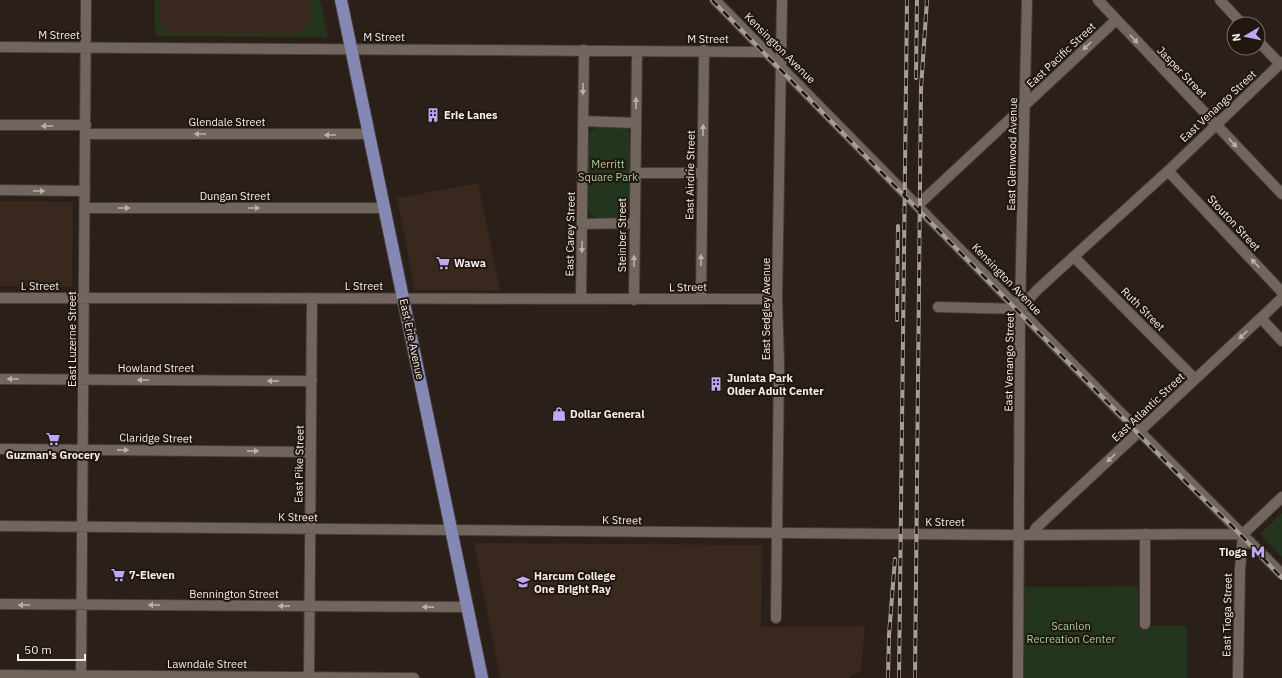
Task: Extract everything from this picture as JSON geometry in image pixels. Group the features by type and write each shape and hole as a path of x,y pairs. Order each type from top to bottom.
{"main road":[{"name":"East Erie Avenue","path":"341,0 482,678"}],"street":[{"name":"East Luzerne Street","path":"81,677 86,0"},
{"name":"Kensington Avenue","path":"716,0 1140,432 1282,574"},
{"name":"East Sedgley Avenue","path":"776,618 778,364 777,299 782,0"},
{"name":"East Glenwood Avenue","path":"1020,309 1027,0"},
{"name":"Jasper Street","path":"1098,0 1282,194"},
{"path":"1220,0 1235,16"},
{"name":"East Pacific Street","path":"918,205 1116,20"},
{"name":"M Street","path":"0,47 637,51 704,50 767,52"},
{"path":"1266,49 1281,63"},
{"name":"East Carey Street","path":"581,299 584,50"},
{"name":"East Airdrie Street","path":"701,299 704,50"},
{"name":"Steinber Street","path":"634,300 637,51"},
{"name":"East Venango Street","path":"1018,678 1020,309 1037,290 1168,171 1281,63"},
{"path":"583,121 635,123"},
{"name":"Glendale Street","path":"0,125 86,130 369,134"},
{"name":"Stouton Street","path":"1168,171 1282,292"},
{"path":"635,173 702,173"},
{"path":"0,190 85,191"},
{"name":"Dungan Street","path":"85,208 384,208"},
{"path":"582,224 635,224"},
{"name":"Ruth Street","path":"1074,257 1195,379"},
{"name":"L Street","path":"0,298 777,299"},
{"name":"East Pike Street","path":"309,677 312,298"},
{"name":"East Atlantic Street","path":"1032,535 1036,528 1282,298"},
{"path":"938,307 1020,309"},
{"path":"1261,318 1282,341"},
{"name":"Howland Street","path":"0,379 312,381"},
{"name":"Claridge Street","path":"0,449 311,452"},
{"path":"1243,534 1282,497"},
{"name":"K Street","path":"0,526 1019,535 1243,534"},
{"path":"1145,534 1145,624"},
{"name":"East Tioga Street","path":"1238,678 1240,569 1243,534"},
{"name":"Bennington Street","path":"0,604 467,608"},
{"name":"Lawndale Street","path":"0,675 81,677 414,678"}],"shaded area":[{"path":"155,0 320,0 328,37 155,36"},
{"path":"478,183 500,290 415,290 397,198"},
{"path":"0,201 73,202 72,287 0,286"},
{"path":"474,543 762,545 761,627 865,626 861,671 848,678 500,678"}],"green space":[{"path":"155,0 160,0 160,27 165,28 166,33 293,34 300,31 305,26 311,25 311,0 320,0 327,33 326,37 158,36 158,31 155,31"},
{"name":"Merritt Square Park","path":"600,126 625,128 629,132 631,138 630,207 626,216 619,220 596,218 589,213 586,207 588,134"},
{"path":"1282,513 1282,557 1260,534"},
{"name":"Scanlon Recreation Center","path":"1138,586 1138,626 1187,626 1187,678 1024,678 1025,587"}],"railway":[{"path":"712,0 1282,578"},
{"path":"899,678 907,0"},
{"path":"916,78 917,0"},
{"path":"915,678 921,88 927,0"},
{"path":"897,320 898,226"},
{"path":"888,678 889,635 895,559"}],"place":[{"name":"Erie Lanes","path":"433,115"},
{"name":"Wawa","path":"443,263"},
{"name":"Juniata Park Older Adult Center","path":"716,384"},
{"name":"Dollar General","path":"559,414"},
{"name":"Guzman's Grocery","path":"53,439"},
{"name":"Tioga","path":"1258,552"},
{"name":"7-Eleven","path":"118,575"},
{"name":"Harcum College One Bright Ray","path":"523,582"}]}
